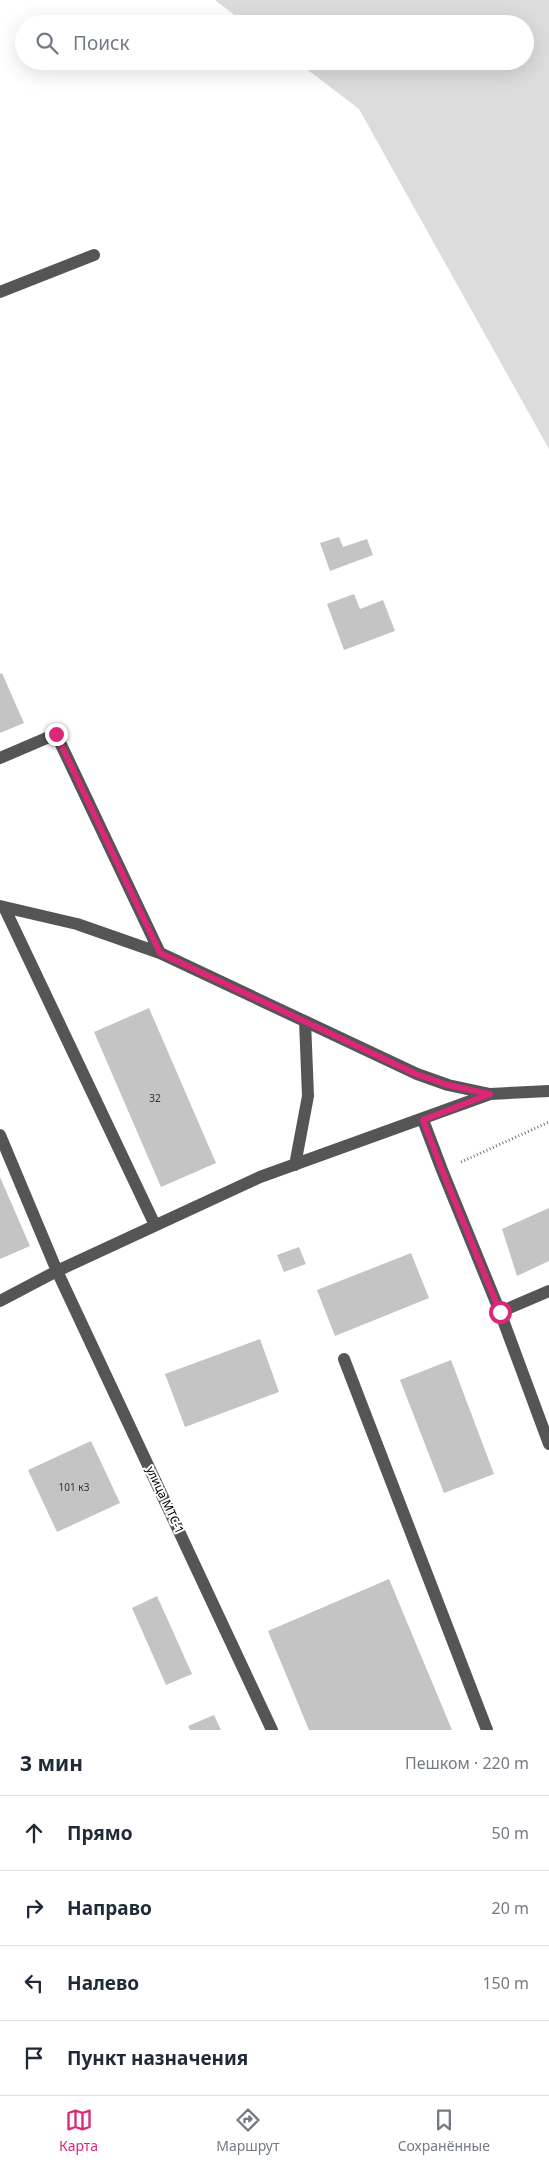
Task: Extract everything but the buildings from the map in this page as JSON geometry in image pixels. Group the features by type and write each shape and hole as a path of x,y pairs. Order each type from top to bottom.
{"street":[{"path":"0,292 94,255"},
{"path":"0,758 56,734 160,953"},
{"path":"2,906 77,924 160,953 416,1074 448,1085 490,1094 549,1091"},
{"path":"2,906 155,1225"},
{"path":"295,1165 308,1096 305,1021"},
{"path":"0,1301 57,1270 260,1177 423,1120 490,1094"},
{"path":"423,1120 500,1312 549,1444"},
{"name":"улица МТС-1","path":"0,1135 57,1270 272,1730"},
{"path":"500,1312 549,1291"},
{"path":"344,1359 488,1730"}],"path":[{"path":"442,1170 549,1122"}],"shaded area":[{"path":"215,0 549,0 549,449 359,109 308,70 534,70 534,15 234,15"}],"route":[{"path":"56,734 160,953 416,1074 448,1085 490,1094 423,1120 500,1312"}]}
